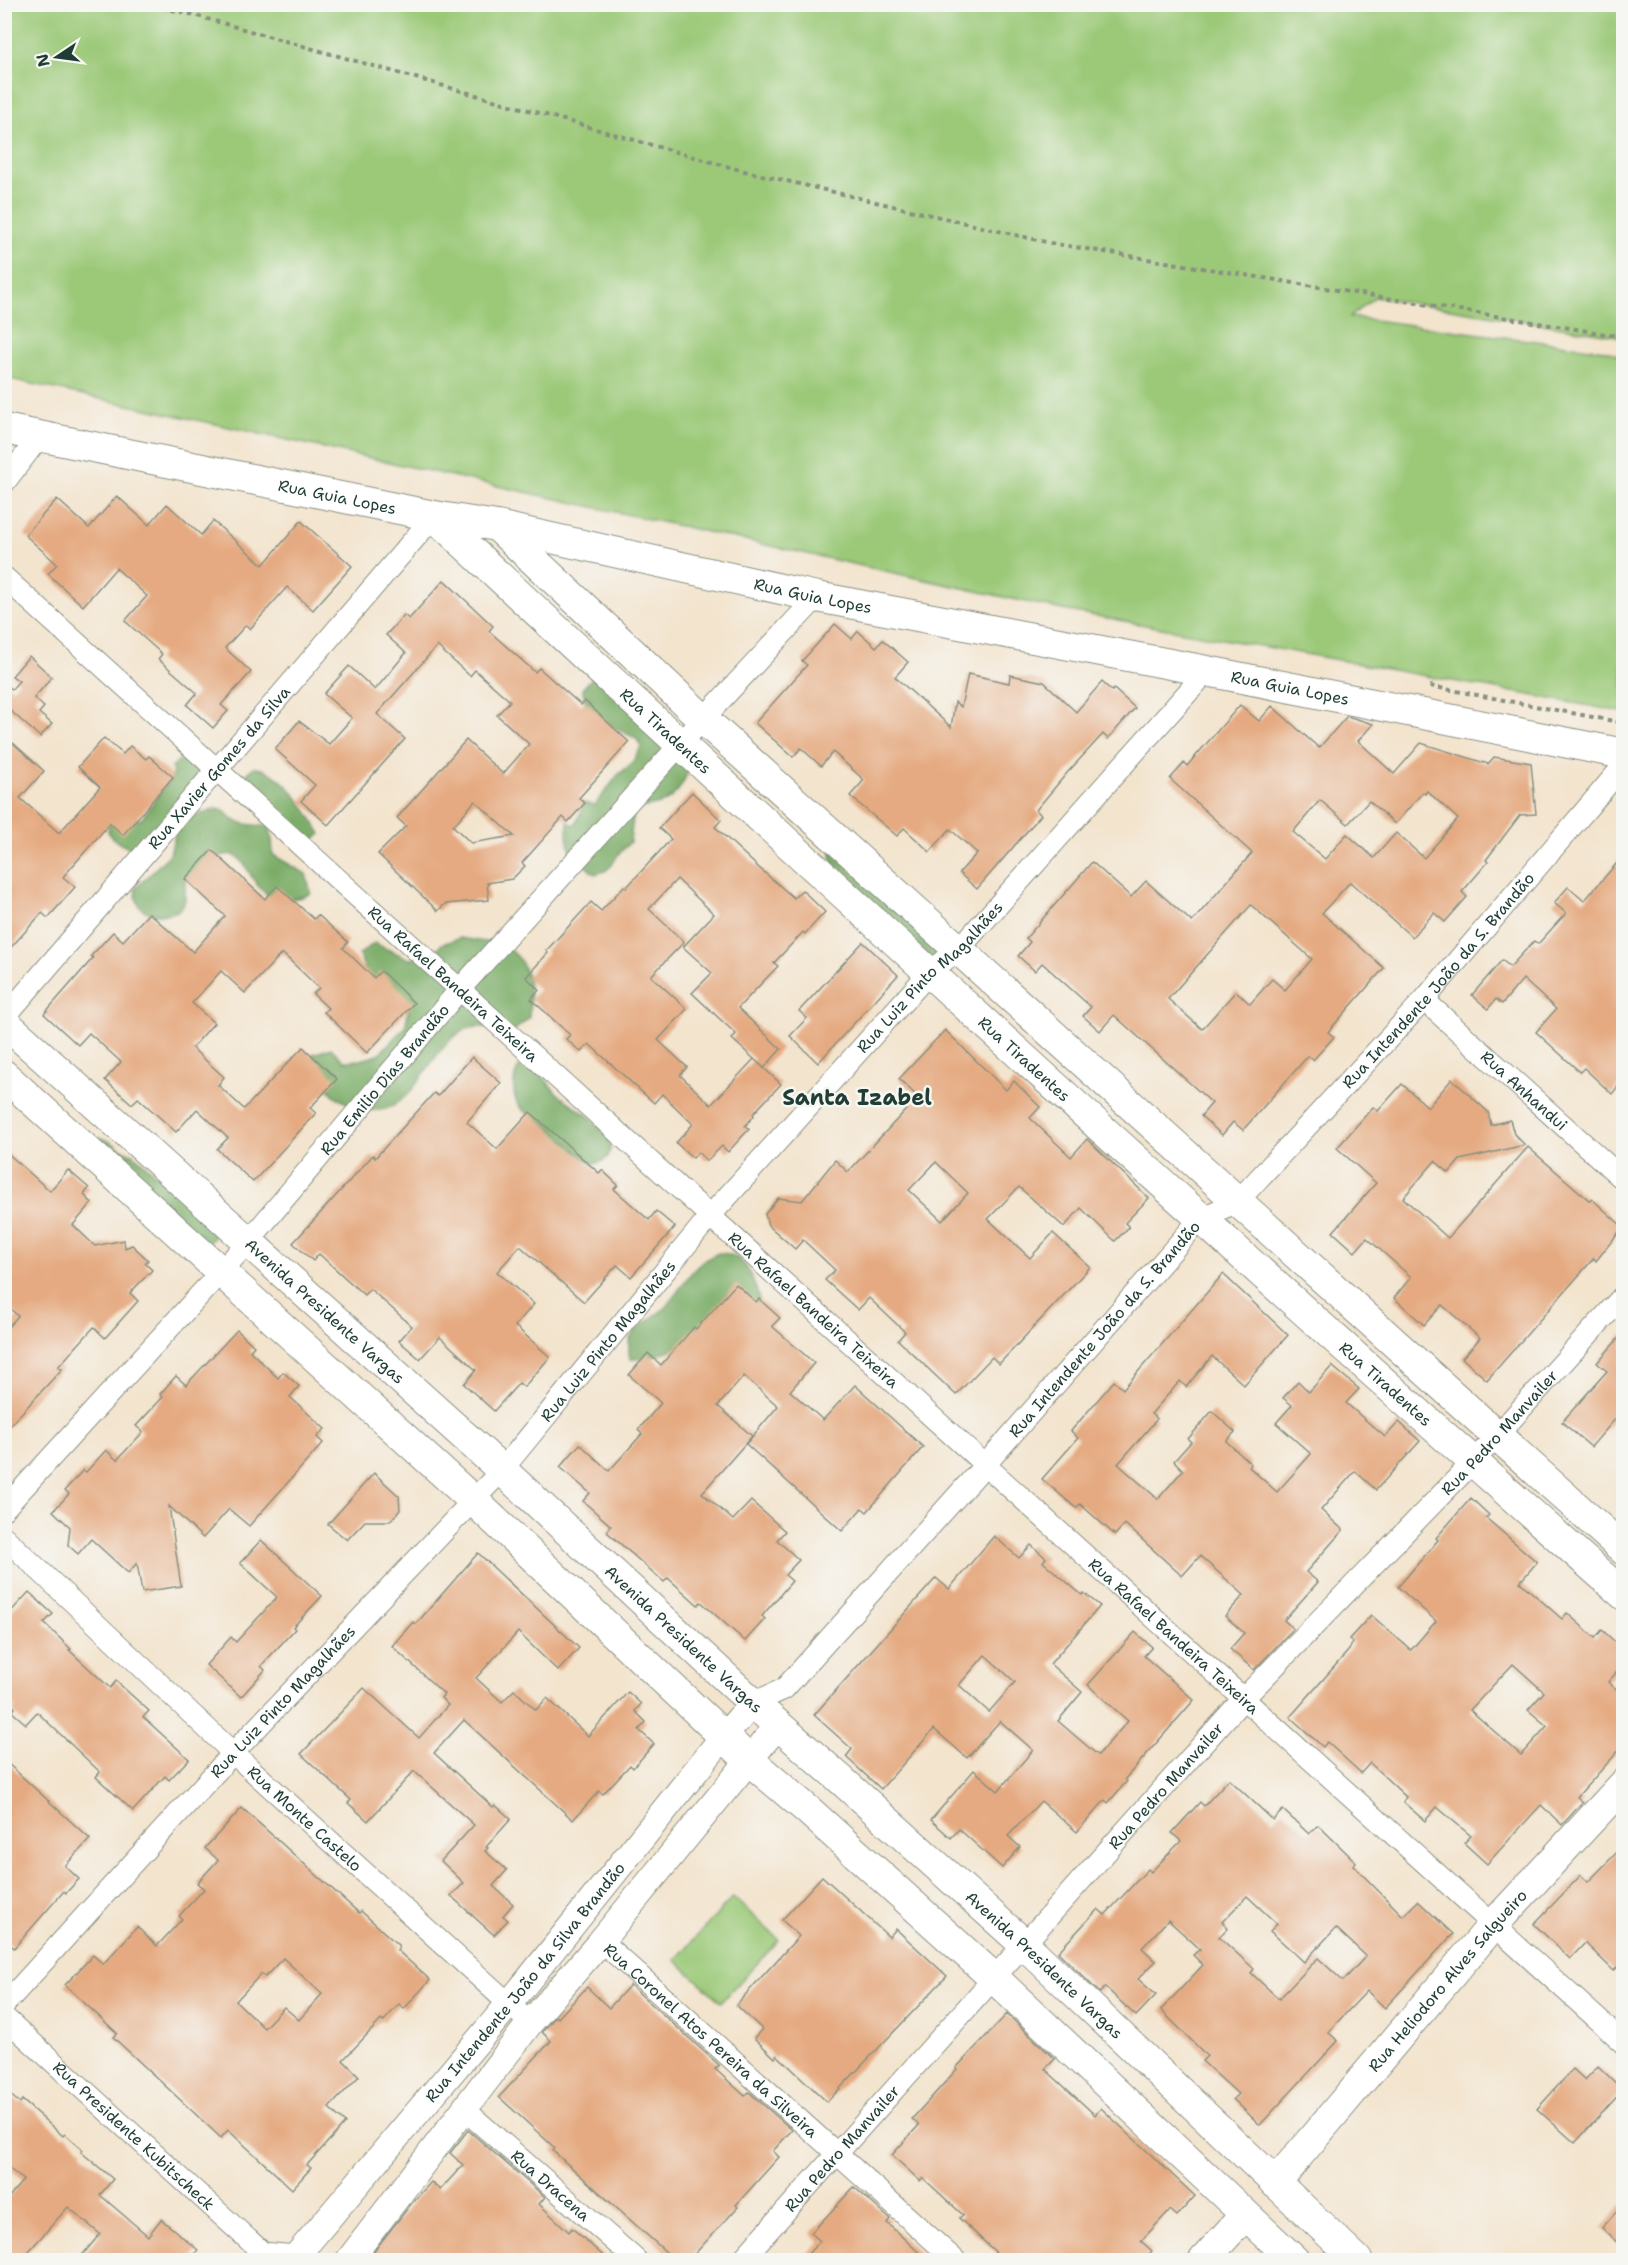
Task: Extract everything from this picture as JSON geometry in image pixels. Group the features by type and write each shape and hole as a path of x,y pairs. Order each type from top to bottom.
{"main road":[{"name":"Rua Guia Lopes","path":"4,429 434,516 497,526 817,597 1207,671 1623,754"},
{"name":"Rua Tiradentes","path":"434,516 679,745 1201,1218 1623,1595"},
{"path":"497,526 703,719 1623,1550"},
{"name":"Avenida Presidente Vargas","path":"4,1020 502,1470 753,1703 1024,1944 1357,2260"},
{"path":"4,1075 474,1501 723,1737 809,1810 994,1978 1294,2260"},
{"name":"Rua Heliodoro Alves Salgueiro","path":"1275,2183 1493,1925 1623,1784"},
{"path":"1245,2215 1239,2207 1239,2197 1248,2181 1267,2178 1275,2183"},
{"path":"1204,2260 1245,2215"}],"street":[{"path":"4,483 40,436"},
{"name":"Rua Xavier Gomes da Silva","path":"4,1020 434,516"},
{"name":"Rua Rafael Bandeira Teixeira","path":"4,576 1623,2043"},
{"name":"Rua Emilio Dias Brandão","path":"4,1509 248,1242 460,989 679,745 817,597"},
{"name":"Rua Luiz Pinto Magalhães","path":"4,2005 233,1753 502,1470 710,1216 930,972 959,949 1207,671"},
{"name":"Rua Intendente João da S. Brandão","path":"753,1703 784,1689 985,1465 1201,1218 1238,1202 1424,1000 1623,765"},
{"name":"Rua Anhandui","path":"1424,1000 1623,1180"},
{"name":"Rua Pedro Manvailer","path":"742,2260 1243,1699 1473,1462 1623,1295"},
{"name":"Rua Monte Castelo","path":"4,1537 233,1753 530,2023"},
{"path":"778,1725 784,1689"},
{"name":"Rua Intendente João da Silva Brandão","path":"297,2259 509,2004 723,1737 753,1703"},
{"name":"Rua Intendente João da Silva Brandão","path":"349,2260 530,2023 601,1941 778,1725"},
{"name":"Rua Coronel Atos Pereira da Silveira","path":"601,1941 955,2260"},
{"name":"Rua Presidente Kubitscheck","path":"4,2018 263,2257 297,2259"},
{"name":"Rua Dracena","path":"465,2110 636,2260"}],"path":[{"path":"145,4 190,14 740,170 1050,243 1623,337"}],"green space":[{"path":"5,4 1623,5 1623,337 1375,297 1350,317 1598,349 1623,356 1623,712 1063,610 5,378"},
{"path":"596,674 690,766 681,786 672,797 660,804 634,811 630,842 612,865 605,871 595,874 569,847 568,822 575,825 585,803 595,805 618,775 632,763 641,747 636,738 609,723 586,702 582,689"},
{"path":"187,758 197,761 207,779 143,846 128,847 115,840 108,832 114,815 141,820 173,777 172,768 178,761"},
{"path":"254,767 275,776 294,793 321,834 312,841 285,834 246,782 247,773"},
{"path":"216,809 225,811 234,820 244,824 269,827 273,855 306,874 311,893 298,898 275,898 265,893 257,885 240,860 234,855 225,855 185,880 184,902 177,911 161,914 150,913 141,908 137,902 135,889 170,854 180,825 197,815"},
{"path":"832,847 959,949 931,958 834,865 831,857"},
{"path":"460,938 496,944 515,954 527,976 530,993 529,1018 515,1030 474,1027 461,1032 435,1057 413,1088 401,1100 387,1108 370,1110 341,1100 329,1090 321,1078 313,1054 331,1048 344,1061 361,1060 378,1055 405,1027 409,1007 367,973 359,955 374,943 409,959 428,957 442,944"},
{"path":"519,1067 537,1071 556,1092 599,1125 606,1133 609,1142 610,1151 606,1159 593,1164 550,1128 521,1108 515,1097 514,1089"},
{"path":"100,1138 133,1154 215,1226 215,1236 209,1243 98,1147"},
{"path":"719,1253 729,1254 742,1262 751,1276 760,1302 751,1307 728,1293 717,1307 709,1324 691,1339 661,1354 630,1359 629,1342 634,1332 667,1306 695,1269"},
{"path":"733,1897 779,1940 721,2002 675,1960"}],"building":[{"path":"117,496 149,525 167,504 201,535 213,521 263,565 301,521 352,566 313,610 287,587 250,629 246,625 225,648 251,672 221,705 228,711 213,728 187,705 197,693 158,659 162,654 125,621 147,596 116,568 83,606 48,574 57,564 25,535 57,499 89,528"},
{"path":"444,580 493,626 489,631 535,672 539,668 581,705 585,701 629,742 579,798 585,803 568,822 563,817 522,863 525,866 512,879 487,883 489,900 445,904 438,911 378,854 406,826 397,818 466,740 503,774 529,744 497,715 510,701 475,670 470,676 437,646 377,714 405,739 328,825 301,801 315,785 275,749 299,721 329,744 352,718 324,694 349,666 375,690 406,653 386,635 404,615 409,619","holes":["475,801 514,836 471,843 453,826"]},
{"path":"835,624 852,639 858,631 876,647 883,640 908,662 895,677 951,727 955,702 961,707 968,674 1009,683 1010,675 1044,682 1076,712 1102,682 1112,691 1114,689 1135,708 1108,739 1103,734 1067,773 1036,810 1041,815 977,889 959,873 977,853 950,829 930,852 904,828 897,836 850,796 864,780 833,752 821,766 801,748 793,757 755,723 807,665 802,661"},
{"path":"29,656 52,677 34,698 44,707 39,713 52,724 40,737 4,705 4,683 12,689 19,681 12,676"},
{"path":"1240,705 1259,721 1272,706 1319,748 1347,716 1373,724 1358,741 1394,774 1421,743 1488,764 1494,757 1531,763 1536,814 1520,815 1486,860 1488,862 1462,892 1467,897 1445,922 1434,913 1412,937 1350,882 1322,913 1384,968 1328,1032 1334,1037 1313,1060 1308,1056 1243,1130 1233,1122 1222,1135 1201,1116 1212,1103 1114,1015 1100,1031 1083,1016 1091,1007 1042,963 1035,971 1018,956 1030,942 1026,938 1092,862 1131,897 1146,881 1192,922 1252,853 1170,779 1184,763 1187,766","holes":["1427,791 1458,819 1424,858 1396,833 1374,858 1347,834 1325,859 1293,832 1320,800 1348,824 1369,801 1395,824 1423,792 1425,794","1251,905 1312,959 1285,990 1272,979 1250,1004 1236,991 1202,1029 1168,999"]},
{"path":"104,738 123,754 130,746 146,759 149,756 173,777 123,835 110,823 63,877 75,887 48,918 42,913 4,955 4,752 13,743 44,771 20,798 59,833 100,787 78,767"},
{"path":"692,792 721,820 715,827 758,867 794,898 802,890 825,912 774,963 778,966 738,1008 781,1049 764,1068 732,1039 736,1034 692,993 712,973 683,947 714,914 677,879 649,909 684,942 651,976 687,1009 658,1040 687,1067 680,1075 711,1105 754,1059 781,1084 753,1114 754,1116 745,1126 749,1129 728,1152 722,1146 707,1161 698,1152 693,1158 676,1143 693,1124 662,1094 654,1103 589,1044 581,1052 566,1039 570,1035 531,999 539,990 526,977 548,953 546,951 591,902 601,911 624,886 626,888 671,839 659,828"},
{"path":"212,850 265,899 277,886 314,919 318,915 348,942 343,948 374,978 381,971 414,1003 367,1053 324,1012 328,1008 313,994 319,988 282,953 245,993 221,971 192,1003 214,1023 192,1048 224,1077 218,1085 244,1109 303,1047 337,1079 310,1108 316,1113 253,1182 217,1149 228,1138 197,1109 176,1132 138,1098 132,1104 105,1080 121,1062 89,1033 78,1045 44,1014 113,932 123,941 149,913 193,952 225,916 185,879"},
{"path":"1623,856 1623,1080 1612,1094 1584,1068 1580,1072 1536,1032 1556,1009 1523,979 1502,1004 1496,999 1488,1009 1472,995 1502,960 1510,967 1534,941 1538,944 1566,913 1554,903 1568,887 1584,901"},
{"path":"863,942 898,975 818,1063 790,1036 807,1018 799,1011"},
{"path":"945,1030 1006,1090 1014,1081 1040,1107 1030,1118 1071,1157 1087,1139 1149,1198 1125,1223 1129,1227 1115,1241 1081,1208 1064,1227 1019,1187 988,1219 1030,1258 1053,1233 1090,1267 999,1364 992,1357 956,1395 898,1340 905,1332 869,1298 858,1310 825,1280 835,1270 803,1240 795,1249 768,1225 765,1214 778,1198 802,1201 835,1160 848,1172 918,1097 899,1079","holes":["936,1162 968,1193 942,1221 909,1190"]},
{"path":"472,1057 501,1083 467,1122 497,1149 530,1112 599,1173 602,1170 618,1185 614,1189 649,1220 656,1211 675,1227 631,1277 617,1265 584,1302 520,1246 497,1272 534,1304 515,1326 550,1357 524,1387 519,1383 494,1411 464,1384 476,1370 440,1337 420,1359 399,1341 412,1326 370,1289 364,1295 319,1254 313,1261 293,1243 373,1155 375,1158 434,1093 438,1096"},
{"path":"1452,1079 1488,1112 1491,1125 1510,1120 1514,1134 1525,1145 1460,1160 1449,1173 1435,1161 1403,1198 1448,1238 1528,1147 1623,1227 1596,1261 1594,1258 1487,1380 1462,1358 1480,1338 1442,1305 1424,1325 1394,1298 1411,1277 1367,1238 1355,1252 1333,1232 1376,1183 1337,1148 1373,1107 1378,1111 1402,1084 1428,1107"},
{"path":"4,1150 50,1191 68,1170 89,1188 84,1195 92,1203 73,1225 95,1246 124,1240 125,1248 132,1245 148,1260 145,1263 152,1270 130,1293 138,1301 105,1338 94,1327 58,1367 62,1369 4,1432 4,1331 18,1316 4,1303"},
{"path":"1223,1274 1288,1335 1244,1385 1212,1356 1186,1387 1180,1381 1151,1414 1157,1419 1118,1464 1158,1499 1183,1470 1174,1461 1191,1442 1188,1439 1212,1411 1235,1432 1226,1441 1251,1464 1249,1467 1277,1492 1311,1454 1276,1423 1292,1405 1283,1398 1298,1381 1309,1392 1332,1366 1359,1389 1346,1403 1385,1437 1399,1422 1420,1441 1376,1490 1355,1471 1321,1510 1343,1530 1306,1572 1318,1582 1284,1620 1293,1629 1254,1670 1230,1649 1244,1633 1225,1616 1244,1595 1200,1556 1182,1576 1125,1524 1115,1535 1080,1504 1076,1508 1042,1479 1078,1438 1071,1431 1114,1381 1123,1389"},
{"path":"736,1284 756,1302 759,1299 780,1318 772,1326 814,1363 790,1391 823,1420 855,1385 923,1447 867,1512 862,1508 842,1531 746,1444 778,1406 744,1376 718,1406 752,1436 702,1493 733,1520 751,1501 785,1531 777,1540 799,1560 785,1575 792,1581 762,1616 765,1619 745,1641 701,1602 698,1605 668,1578 664,1582 607,1532 611,1526 583,1501 590,1493 560,1467 580,1444 609,1471 642,1434 638,1430 661,1403 629,1375 648,1353 661,1365"},
{"path":"237,1330 254,1346 250,1351 278,1378 283,1372 299,1386 290,1397 325,1429 317,1437 323,1443 249,1526 229,1509 203,1538 169,1506 181,1586 142,1592 137,1563 128,1573 91,1539 78,1554 68,1545 70,1527 53,1511 69,1494 65,1490 83,1470 86,1472 106,1450 117,1460 143,1432 136,1426 163,1397 160,1394 176,1376 186,1385"},
{"path":"1623,1333 1623,1410 1591,1447 1562,1422 1607,1371 1597,1363"},
{"path":"374,1473 399,1496 400,1510 390,1521 365,1521 347,1540 328,1524"},
{"path":"1471,1498 1489,1515 1486,1518 1537,1562 1520,1582 1562,1619 1567,1613 1595,1638 1602,1630 1623,1649 1623,1665 1608,1682 1623,1695 1623,1746 1577,1797 1583,1802 1562,1825 1541,1805 1487,1864 1464,1843 1471,1836 1437,1807 1425,1821 1403,1802 1406,1797 1370,1763 1361,1773 1327,1742 1323,1747 1290,1717 1349,1650 1353,1642 1349,1639 1371,1615 1411,1650 1436,1621 1398,1587 1438,1540 1436,1538","holes":["1513,1664 1544,1692 1528,1710 1547,1726 1521,1755 1470,1710"]},
{"path":"994,1536 1019,1558 1031,1545 1046,1558 1043,1562 1082,1595 1084,1593 1100,1606 1050,1664 1082,1692 1058,1721 1098,1755 1128,1721 1088,1685 1135,1632 1152,1647 1144,1656 1194,1700 1125,1779 1127,1781 1108,1803 1105,1800 1077,1832 1041,1801 1008,1836 1020,1847 1002,1868 959,1829 951,1838 931,1820 974,1770 998,1791 1033,1750 1000,1721 967,1758 934,1729 881,1789 846,1757 852,1749 814,1715 936,1578 949,1589","holes":["985,1655 1015,1682 989,1712 959,1685"]},
{"path":"261,1540 322,1596 261,1666 265,1670 241,1697 206,1665 231,1637 236,1642 277,1597 240,1563"},
{"path":"478,1553 579,1648 558,1671 518,1632 476,1678 502,1702 514,1690 536,1710 547,1698 588,1736 628,1692 641,1704 635,1711 646,1722 639,1730 654,1744 633,1768 630,1765 603,1794 599,1791 573,1820 464,1720 434,1753 493,1807 495,1805 511,1819 485,1851 507,1870 493,1886 513,1904 503,1916 508,1920 494,1935 451,1896 464,1883 441,1861 474,1825 414,1771 368,1821 348,1803 351,1800 301,1754 364,1688 419,1738 448,1705 441,1698 444,1694 392,1646 413,1622 416,1624"},
{"path":"29,1592 53,1614 44,1623 71,1649 69,1650 110,1688 116,1681 149,1711 143,1717 189,1759 169,1780 165,1776 133,1811 96,1777 100,1772 37,1712 26,1724 12,1712 15,1708 4,1699 4,1619"},
{"path":"4,1760 90,1839 65,1866 79,1879 66,1893 64,1891 14,1948 4,1939"},
{"path":"1229,1779 1273,1820 1283,1810 1309,1834 1318,1825 1356,1862 1353,1865 1403,1916 1418,1901 1453,1934 1385,2008 1367,1991 1328,2032 1338,2041 1260,2125 1233,2099 1238,2094 1202,2061 1207,2056 1161,2010 1203,1965 1193,1955 1200,1949 1168,1920 1142,1948 1156,1961 1138,1979 1156,1995 1136,2016 1105,1987 1100,1993 1058,1952 1098,1909 1105,1915 1148,1869 1151,1872 1181,1841 1172,1833 1200,1802 1204,1806","holes":["1247,1896 1277,1924 1270,1931 1304,1962 1336,1928 1366,1956 1343,1981 1318,1958 1279,1999 1251,1973 1254,1969 1219,1937 1228,1928 1222,1922"]},
{"path":"242,1808 359,1913 361,1911 399,1946 397,1950 430,1980 404,2009 399,2004 343,2060 359,2076 329,2108 345,2123 307,2165 311,2168 292,2189 228,2130 221,2138 113,2037 117,2033 65,1985 93,1955 103,1964 137,1927 157,1946 182,1919 179,1916 204,1889 197,1883 218,1860 205,1848","holes":["283,1958 322,1994 299,2020 284,2007 264,2028 236,2001 261,1974 265,1977"]},
{"path":"1623,1846 1623,1960 1614,1971 1585,1943 1570,1959 1534,1924 1581,1875 1588,1882"},
{"path":"822,1876 889,1937 896,1929 947,1976 827,2102 777,2055 775,2058 754,2038 762,2029 736,2005 799,1936 782,1920"},
{"path":"630,1985 719,2065 715,2069 745,2096 749,2092 792,2130 773,2151 779,2157 736,2205 738,2207 689,2260 675,2260 553,2151 555,2148 499,2097 551,2041 542,2032 587,1987 609,2008"},
{"path":"1007,2014 1055,2059 1045,2069 1095,2115 1101,2108 1195,2196 1177,2216 1170,2210 1141,2241 1152,2251 1143,2260 1004,2260 959,2218 963,2215 923,2178 920,2181 892,2155 919,2125 912,2119"},
{"path":"1598,2066 1623,2090 1575,2143 1537,2109 1573,2069 1585,2080"},
{"path":"4,2090 20,2103 22,2100 63,2136 65,2134 83,2150 81,2152 113,2179 100,2195 148,2236 161,2219 198,2250 189,2260 78,2260 100,2234 68,2207 21,2260 16,2260 4,2251 4,2203 23,2180 4,2164"},
{"path":"468,2130 545,2197 539,2204 569,2232 572,2228 608,2260 367,2260 431,2182 440,2190 463,2165 450,2153"},
{"path":"854,2187 890,2219 887,2223 927,2260 802,2260 820,2241 811,2233"},
{"path":"1623,2204 1623,2248 1602,2228"}],"district":[{"name":"Santa Izabel","path":"857,1097"}]}
